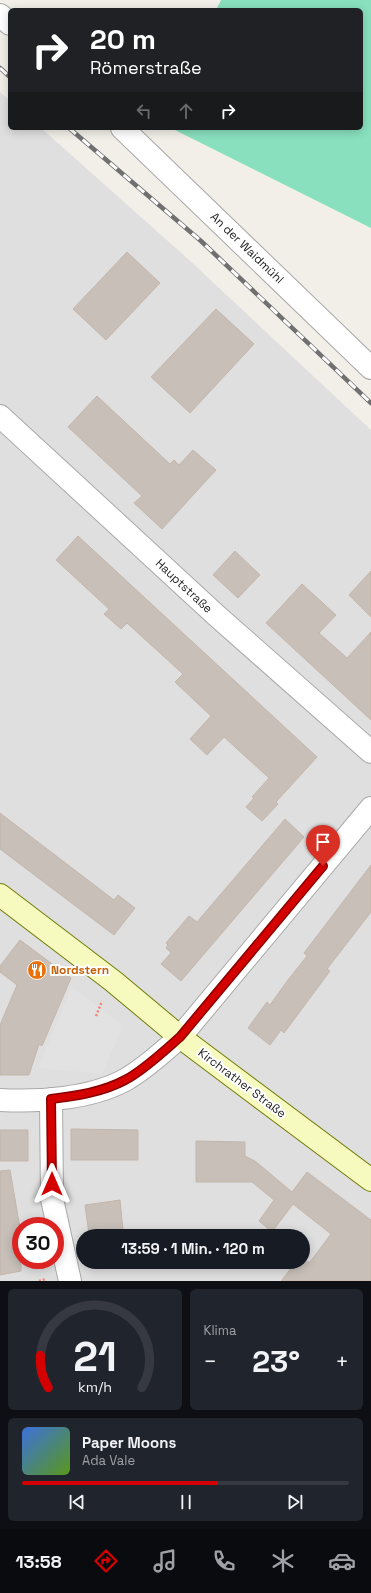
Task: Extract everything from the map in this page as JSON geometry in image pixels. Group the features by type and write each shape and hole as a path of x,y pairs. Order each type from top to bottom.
{"main road":[{"name":"Kirchrather Straße","path":"0,895 113,981 180,1037 371,1180"}],"street":[{"path":"0,15 8,22"},
{"name":"An der Waidmühl","path":"124,130 371,368"},
{"name":"Hauptstraße","path":"0,416 217,616 371,752"},
{"path":"0,1100 51,1099 72,1097 96,1091 125,1080 158,1056 180,1037 371,808"},
{"path":"51,1099 52,1199 70,1281"}],"shaded area":[{"path":"0,92 8,99 8,130 43,130 187,258 371,430 371,1281 0,1281"},
{"path":"72,987 123,1026 102,1074 38,1068"}],"green space":[{"path":"221,0 371,0 371,228 175,130 363,130 363,8 217,8"}],"building":[{"path":"127,252 160,283 106,340 73,309"},
{"path":"216,309 254,344 190,413 151,377"},
{"path":"97,396 170,464 174,460 179,465 193,450 216,470 162,529 134,503 142,496 68,427"},
{"path":"78,536 317,757 276,802 278,804 262,821 246,807 254,798 252,797 269,778 224,737 207,755 190,739 211,716 175,682 183,674 127,623 121,629 104,614 109,609 56,560"},
{"path":"235,551 260,575 238,598 213,575"},
{"path":"371,571 371,617 349,595"},
{"path":"302,584 336,615 319,633 347,658 371,632 371,720 266,623"},
{"path":"0,813 114,900 118,895 135,908 114,935 0,849"},
{"path":"285,819 304,837 181,981 161,964 171,953 166,948 168,945 166,943 189,916 197,922"},
{"path":"371,865 371,912 327,969 330,971 284,1033 281,1030 270,1045 248,1028 267,1002 270,1005 307,956 304,953"},
{"path":"20,940 71,978 42,1046 39,1044 29,1075 0,1075 0,1025 17,985 0,972 0,966"},
{"path":"71,1129 138,1130 138,1160 71,1160"},
{"path":"0,1130 28,1130 28,1161 0,1161"},
{"path":"196,1141 245,1142 245,1156 255,1161 292,1192 307,1172 371,1220 371,1281 281,1281 290,1269 310,1269 310,1262 331,1234 293,1204 274,1229 268,1229 259,1221 274,1200 252,1182 196,1182"},
{"path":"10,1170 18,1217 12,1217 12,1269 21,1269 21,1271 0,1275 0,1171"},
{"path":"120,1200 123,1229 88,1229 85,1205"}],"railway":[{"path":"0,68 8,75"},
{"path":"71,130 201,241 371,403"}],"place":[{"name":"Nordstern","path":"37,970"}],"route":[{"path":"52,1184 51,1099 72,1097 96,1091 125,1080 158,1056 180,1037 323,866"}]}
